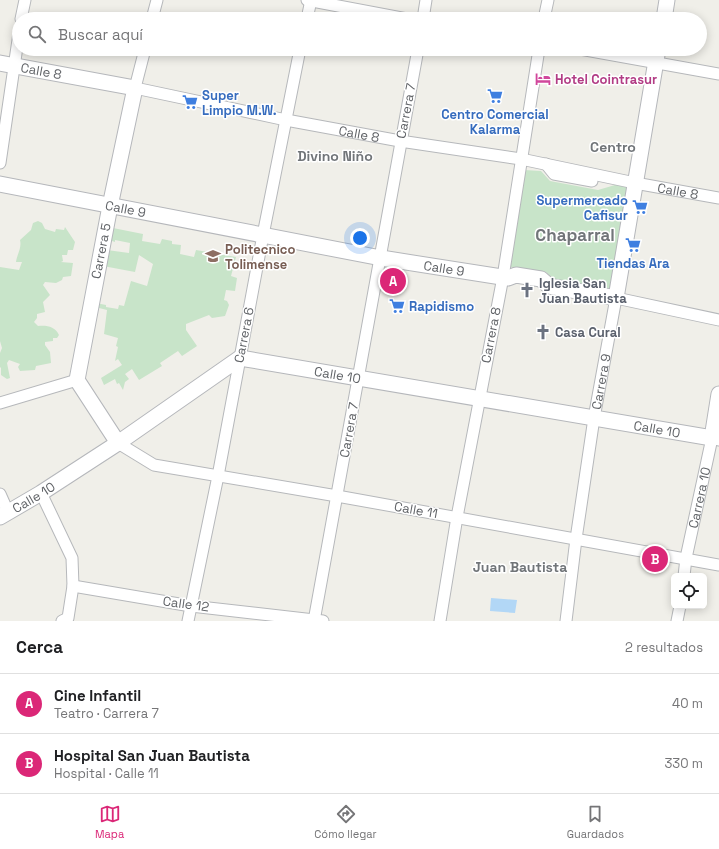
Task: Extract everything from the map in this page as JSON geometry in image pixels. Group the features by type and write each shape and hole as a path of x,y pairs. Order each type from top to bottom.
{"main road":[{"path":"665,12 668,0"},
{"name":"Carrera 9","path":"616,298 657,56"},
{"name":"Calle 8","path":"7,65 135,88"},
{"name":"Carrera 5","path":"77,380 110,206 135,88"},
{"name":"Calle 9","path":"0,184 381,258 508,278 516,275 541,279 549,286 616,298"},
{"name":"Calle 10","path":"4,515 118,443 240,358 359,377 715,439"},
{"path":"77,380 118,443"},
{"name":"Carrera 10","path":"715,439 719,394"}],"street":[{"path":"23,12 25,0"},
{"path":"154,12 157,0"},
{"path":"308,0 372,12"},
{"path":"308,12 311,0"},
{"path":"424,12 426,0"},
{"path":"545,12 548,0"},
{"path":"0,163 7,65 12,52"},
{"name":"Carrera 5","path":"135,88 143,56"},
{"name":"Carrera 6","path":"188,621 218,476 263,235 299,56"},
{"name":"Carrera 7","path":"317,621 337,496 381,258 400,141 417,56"},
{"name":"Carrera 8","path":"440,621 457,517 503,277 538,56"},
{"path":"657,56 719,74"},
{"name":"Calle 8","path":"135,88 286,120 400,141 521,159 635,183 719,198"},
{"name":"Calle 9","path":"616,298 719,320"},
{"name":"Carrera 9","path":"566,621 576,539 594,418 616,298"},
{"path":"0,403 77,380"},
{"name":"Carrera 10","path":"684,573 686,558 715,439"},
{"name":"Calle 11","path":"118,443 154,466 457,517 719,565"},
{"path":"41,493 72,558 73,586 68,618 62,621"},
{"path":"0,494 4,515"},
{"name":"Calle 12","path":"73,586 191,606 317,621"},
{"path":"678,621 680,609"}],"green space":[{"path":"524,170 541,171 550,181 598,190 615,185 628,187 611,290 556,282 546,272 509,267"},
{"path":"38,221 42,223 45,229 55,232 56,229 64,230 65,227 75,242 73,250 68,250 67,255 62,255 63,261 61,262 73,263 71,276 63,277 62,280 56,283 45,282 43,285 50,295 43,302 45,312 37,314 37,318 34,322 38,326 53,328 59,335 57,338 53,338 53,341 45,342 45,345 50,352 51,363 36,366 35,370 20,371 18,367 20,364 9,360 7,363 10,378 7,379 1,375 0,367 0,353 2,348 0,341 0,267 19,270 22,262 16,262 20,248 20,240 31,230 33,223"},
{"path":"113,228 143,234 142,241 160,244 162,239 172,241 172,244 181,245 180,254 194,257 196,250 236,257 231,276 237,278 235,291 226,290 224,300 227,301 229,305 225,316 212,318 209,315 186,324 186,330 197,346 182,356 178,351 160,363 162,366 139,380 132,369 125,374 129,379 125,382 123,390 119,383 117,384 115,379 104,385 101,378 122,365 118,359 115,361 118,338 104,334 107,310 95,307 96,303 106,305 106,307 118,309 119,305 124,306 131,281 147,286 153,264 139,255 135,272 103,266 107,250 129,253 130,243 109,240"}],"water":[{"path":"491,598 517,600 515,613 490,611"}],"place":[{"name":"Hotel Cointrasur","path":"543,79"},
{"name":"Centro Comercial Kalarma","path":"495,96"},
{"name":"Super Limpio M.W.","path":"190,102"},
{"name":"Supermercado Cafisur","path":"640,207"},
{"name":"Tiendas Ara","path":"633,245"},
{"name":"Politecnico Tolimense","path":"213,256"},
{"name":"Cine Infantil","path":"393,281"},
{"name":"Iglesia San Juan Bautista","path":"527,290"},
{"name":"Rapidismo","path":"397,306"},
{"name":"Casa Cural","path":"543,332"},
{"name":"Hospital San Juan Bautista","path":"655,559"}],"district":[{"name":"Centro","path":"613,147"},
{"name":"Divino Niño","path":"335,156"},
{"name":"Chaparral","path":"575,235"},
{"name":"Juan Bautista","path":"520,567"}]}
